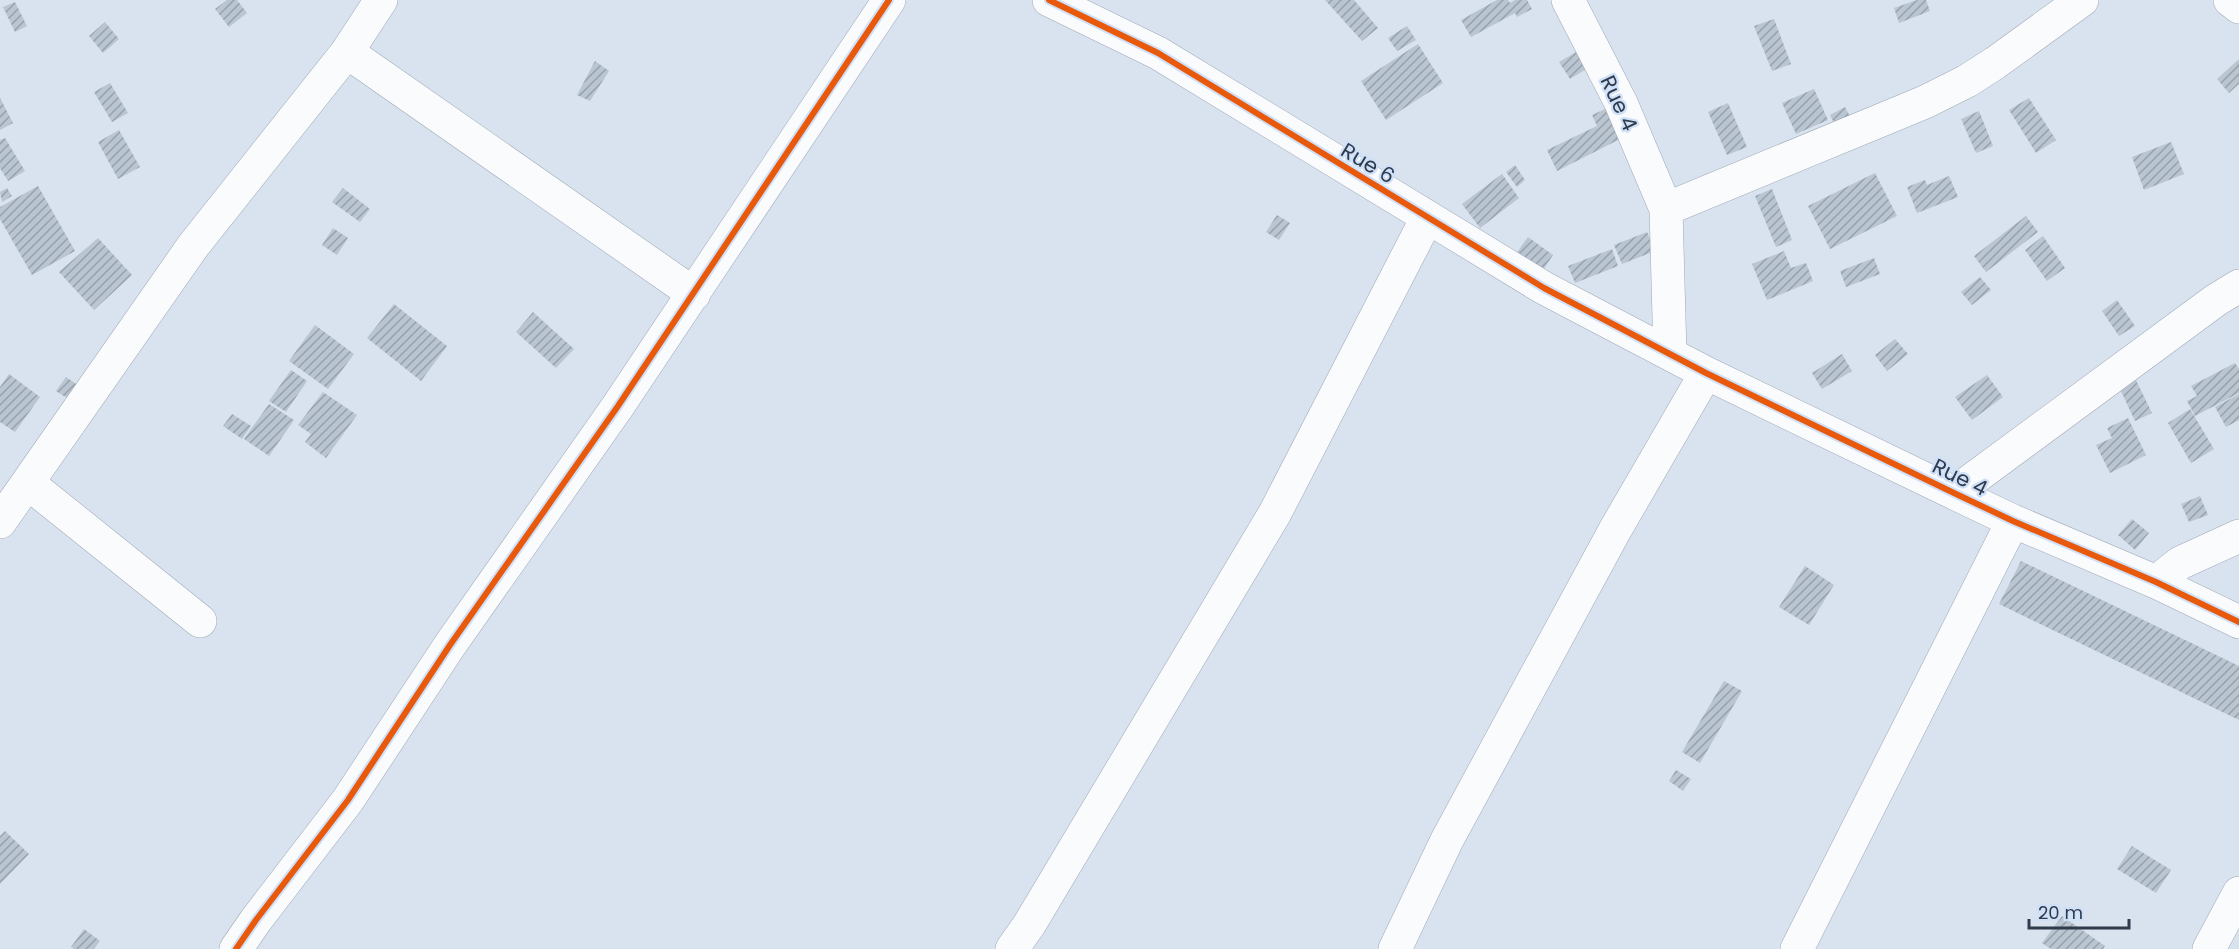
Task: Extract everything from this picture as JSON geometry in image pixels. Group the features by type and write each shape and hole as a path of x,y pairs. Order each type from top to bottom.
{"street":[{"path":"0,522 193,246 347,52 381,0"},
{"path":"236,949 348,800 450,645 694,294 889,0"},
{"name":"Rue 6","path":"1049,0 1158,53 1544,288 1670,354"},
{"name":"Rue 4","path":"1568,0 1621,103 1665,209"},
{"path":"1670,354 1665,209 1925,102 1967,81 2082,0"},
{"path":"2230,0 2239,6"},
{"path":"347,52 694,294"},
{"path":"1012,949 1124,769 1275,513 1427,218"},
{"path":"1954,493 2216,300 2239,286"},
{"name":"Rue 4","path":"1670,354 2013,521 2156,582 2239,622"},
{"path":"1395,949 1447,840 1615,530 1706,373"},
{"path":"28,483 200,621"},
{"path":"1797,949 2013,521"},
{"path":"2156,582 2180,564 2239,537"},
{"path":"2209,949 2239,892"}],"building":[{"path":"227,0 237,0 247,13 229,27 215,9"},
{"path":"1325,0 1354,0 1378,28 1362,41"},
{"path":"1497,0 1508,0 1510,3 1515,0 1527,0 1532,9 1517,17 1515,13 1471,37 1461,20"},
{"path":"1917,0 1926,0 1930,11 1899,23 1894,8"},
{"path":"15,2 27,26 15,32 3,7"},
{"path":"1774,19 1791,64 1772,71 1754,26"},
{"path":"105,22 119,39 103,53 89,36"},
{"path":"1407,26 1416,40 1397,51 1388,38"},
{"path":"1418,44 1443,83 1386,120 1361,81"},
{"path":"1583,48 1593,65 1570,79 1559,62"},
{"path":"2239,59 2239,84 2229,93 2217,79"},
{"path":"595,61 609,71 590,101 577,95"},
{"path":"110,83 128,113 112,122 94,92"},
{"path":"1814,89 1828,120 1796,134 1782,103"},
{"path":"0,98 13,123 0,130"},
{"path":"2029,98 2056,140 2036,153 2009,110"},
{"path":"1728,103 1747,147 1727,155 1708,112"},
{"path":"1845,107 1852,120 1837,129 1830,115"},
{"path":"1605,109 1620,139 1557,171 1547,150 1597,126 1592,115"},
{"path":"1979,111 1993,146 1976,153 1961,119"},
{"path":"119,130 140,167 118,179 98,142"},
{"path":"5,138 25,171 8,181 0,168 0,140"},
{"path":"2171,142 2184,174 2144,190 2132,157"},
{"path":"1515,165 1525,180 1517,187 1506,172"},
{"path":"1875,173 1897,216 1830,249 1808,206"},
{"path":"1502,174 1519,198 1480,228 1462,204"},
{"path":"1949,176 1958,197 1917,213 1907,187 1925,180 1927,185"},
{"path":"38,186 75,251 32,275 0,219 0,207"},
{"path":"7,188 12,196 2,202 0,192"},
{"path":"343,188 370,209 360,222 332,202"},
{"path":"1772,189 1792,240 1776,247 1755,196"},
{"path":"1277,215 1290,223 1279,240 1266,232"},
{"path":"2026,216 2038,232 1986,272 1974,256"},
{"path":"333,228 348,238 337,255 322,245"},
{"path":"1647,232 1655,251 1622,264 1614,245"},
{"path":"2043,236 2065,268 2047,281 2025,250"},
{"path":"1528,237 1553,255 1541,273 1516,254"},
{"path":"98,238 132,275 94,310 59,272"},
{"path":"1612,249 1618,266 1575,283 1568,266"},
{"path":"1784,251 1791,268 1806,263 1813,281 1767,300 1752,264"},
{"path":"1874,258 1880,274 1846,287 1840,271"},
{"path":"1980,277 1991,290 1972,305 1961,292"},
{"path":"2117,300 2135,326 2119,336 2102,311"},
{"path":"394,304 447,346 421,381 367,338"},
{"path":"533,312 574,349 556,368 516,332"},
{"path":"315,325 354,354 328,389 289,361"},
{"path":"1895,339 1908,354 1887,371 1875,355"},
{"path":"1842,354 1852,371 1822,389 1812,373"},
{"path":"2235,363 2239,369 2239,393 2195,416 2187,401 2197,396 2191,386"},
{"path":"2130,368 2152,413 2135,421 2114,376"},
{"path":"291,370 307,381 286,412 269,401"},
{"path":"9,374 40,397 15,432 0,422 0,387"},
{"path":"1987,375 2003,397 1972,420 1955,397"},
{"path":"66,377 79,386 70,400 56,391"},
{"path":"323,392 357,415 326,458 305,442 311,434 298,425"},
{"path":"2239,394 2239,420 2226,427 2215,407"},
{"path":"269,404 294,420 269,456 244,439"},
{"path":"2190,409 2214,449 2191,463 2168,423"},
{"path":"232,414 251,426 242,439 223,426"},
{"path":"2128,418 2146,455 2110,473 2096,445 2112,438 2107,428"},
{"path":"2200,496 2208,515 2189,522 2181,504"},
{"path":"2132,519 2149,533 2135,550 2118,535"},
{"path":"2021,561 2239,666 2239,720 1999,604"},
{"path":"1805,566 1834,585 1809,625 1779,607"},
{"path":"1724,681 1742,691 1700,763 1682,752"},
{"path":"1676,770 1691,779 1683,791 1669,781"},
{"path":"5,831 29,854 0,884 0,836"},
{"path":"2132,846 2171,870 2156,893 2117,869"},
{"path":"2062,916 2105,946 2103,949 2051,949 2042,943"},
{"path":"84,929 100,941 94,949 74,949 71,947"}],"cycle path":[{"path":"236,949 348,800 450,645 618,406 889,0"},
{"path":"1049,0 1158,53 1544,288 1706,373 2013,521 2156,582 2239,622"}]}
